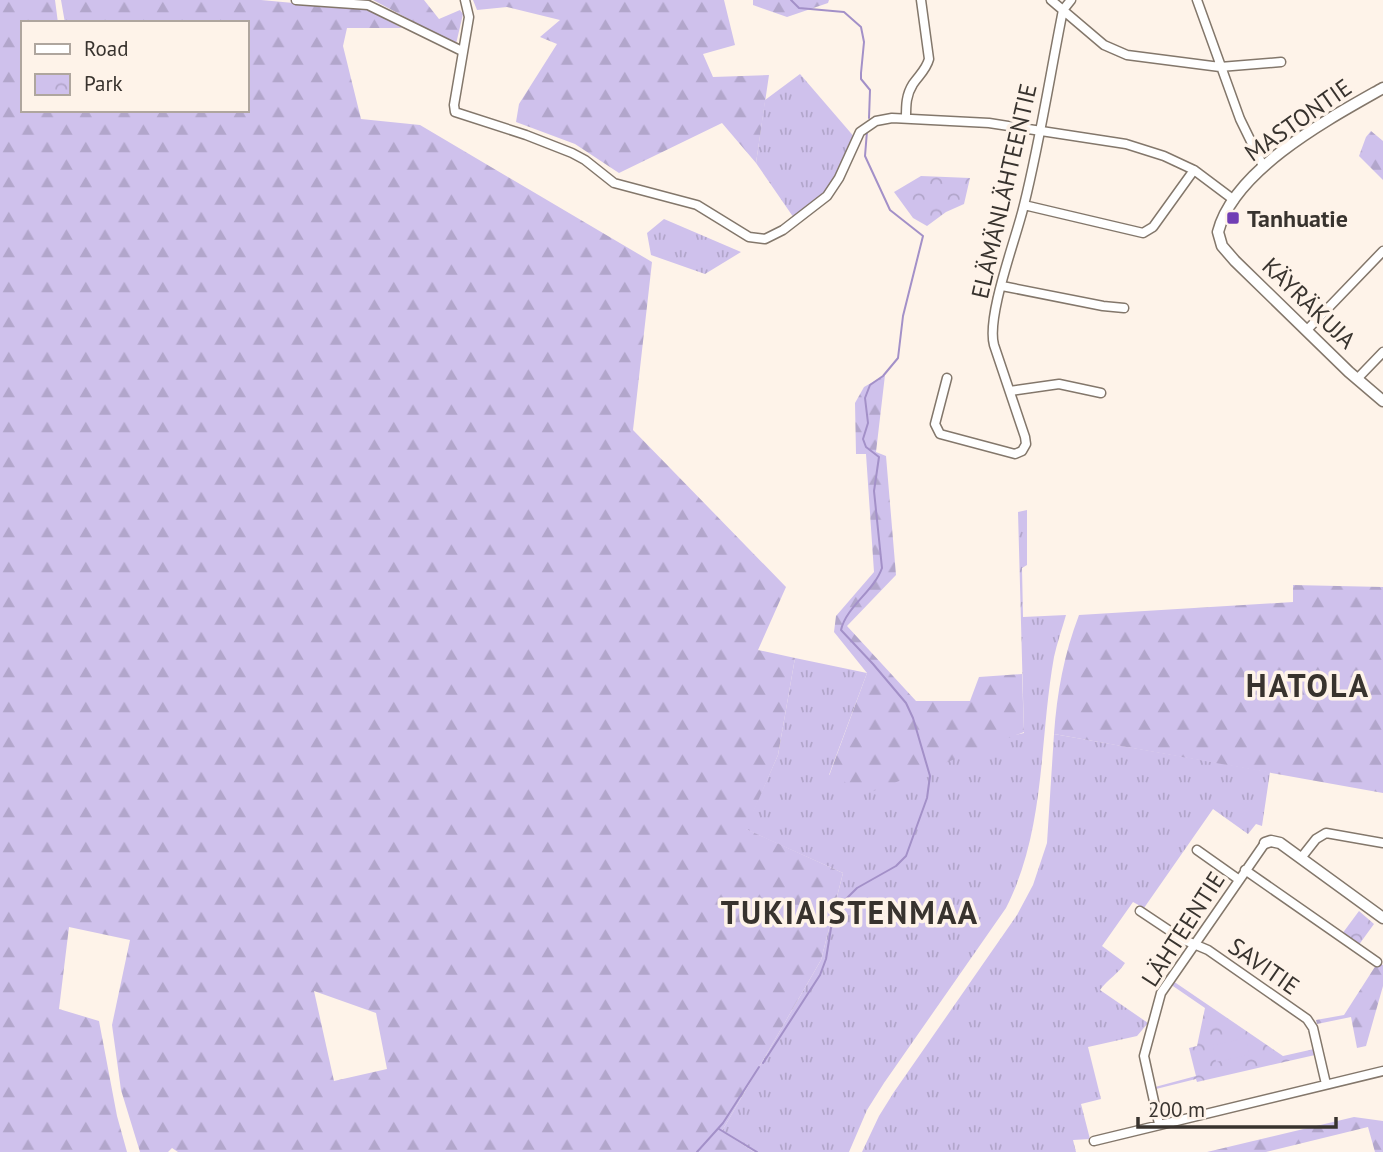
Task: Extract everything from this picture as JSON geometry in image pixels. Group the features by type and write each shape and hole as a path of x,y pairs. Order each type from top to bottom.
{"street":[{"path":"296,0 368,5 462,51"},
{"path":"465,0 469,17 454,104 455,112 572,153 614,183 697,205 749,237 765,239 783,230 827,196 860,132 876,121 906,118 989,123 1126,144 1164,156 1194,170 1234,200"},
{"path":"906,118 907,96 929,59 921,0"},
{"path":"1051,0 1104,45 1120,53 1220,67 1280,62"},
{"name":"ELÄMÄNLÄHTEENTIE","path":"947,378 935,424 940,434 1017,454 1023,450 1026,440 992,340 992,328 1009,253 1024,205 1063,10 1071,0"},
{"path":"1197,0 1240,119 1262,166"},
{"name":"MASTONTIE","path":"1219,227 1234,200 1262,166 1383,89"},
{"path":"1024,205 1113,224 1139,233 1145,232 1153,227 1194,170"},
{"name":"KÄYRÄKUJA","path":"1219,227 1218,239 1226,251 1383,401"},
{"path":"1307,330 1383,251"},
{"path":"1002,286 1124,308"},
{"path":"1357,379 1383,352"},
{"path":"1010,391 1059,384 1101,393"},
{"path":"1301,858 1316,839 1326,833 1383,843"},
{"path":"1265,843 1277,842 1383,918"},
{"name":"LÄHTEENTIE","path":"1159,1124 1145,1065 1145,1048 1163,989 1265,843"},
{"path":"1197,850 1238,878"},
{"path":"1245,870 1377,962"},
{"name":"SAVITIE","path":"1140,911 1182,939 1194,943 1307,1019 1313,1028 1326,1084"},
{"path":"1094,1140 1383,1071"}],"green space":[{"path":"0,0 55,0 58,21 21,21 21,112 248,112 248,21 65,21 61,0 261,0 369,10 402,28 347,28 343,46 361,119 420,125 652,262 633,430 786,587 758,650 795,658 778,755 746,829 843,873 821,960 722,1131 754,1152 178,1152 172,1148 168,1152 140,1152 121,1090 112,1025 130,940 69,927 59,1009 99,1021 117,1116 127,1152 0,1152","holes":["314,991 376,1013 387,1069 334,1081"]},
{"path":"373,0 424,0 439,19 460,10 463,14 456,44"},
{"path":"473,0 724,0 735,45 703,54 713,77 769,75 756,163 722,123 619,173 575,144 516,122 519,104 557,44 540,37 560,20 507,7 477,10"},
{"path":"753,0 829,0 828,3 787,17 753,5"},
{"path":"800,74 856,139 827,196 796,221 756,163 765,100"},
{"path":"1371,131 1383,141 1383,180 1359,156"},
{"path":"921,176 970,178 964,204 946,212 927,226 913,218 894,192"},
{"path":"664,219 741,252 705,274 651,255 647,233"},
{"path":"885,375 876,452 886,456 896,575 847,626 916,701 970,701 979,677 1022,674 1024,732 871,792 829,776 867,673 834,632 836,616 874,572 866,454 856,454 855,403 864,387"},
{"path":"1027,510 1027,565 1022,568 1023,617 1066,615 1054,657 1049,689 1035,816 1019,878 1006,908 867,1110 849,1152 754,1152 722,1131 821,960 843,873 745,829 778,755 795,658 867,673 829,775 1024,733 1018,512"},
{"path":"1293,585 1383,587 1383,793 1054,734 1062,674 1079,615 1293,602"},
{"path":"1054,734 1270,772 1262,826 1256,824 1248,834 1213,809 1144,908 1133,902 1102,946 1125,963 1100,990 1148,1023 1137,1036 1088,1047 1101,1099 1081,1104 1090,1139 1073,1140 1076,1152 862,1152 894,1092 1017,915 1033,885 1047,843"},
{"path":"1359,911 1374,924 1358,946 1342,934"},
{"path":"1378,962 1383,965 1383,986 1366,1046 1357,1048 1351,1017 1317,1024 1316,1020 1344,1015"},
{"path":"1173,981 1283,1056 1314,1049 1315,1055 1156,1089 1155,1087 1196,1076 1189,1048 1197,1046 1205,1008 1170,984"},
{"path":"1246,1038 1249,1055 1216,1062 1213,1045"},
{"path":"1354,1117 1383,1121 1383,1152 1375,1152 1368,1127 1266,1152 1207,1152"}],"waterway":[{"path":"791,0 799,8 844,12 861,27 864,42 861,79 870,90 869,118"},
{"path":"763,1063 820,975 826,959 831,928 841,904 857,888 896,866 906,856 927,798 930,776 906,703 841,630 848,614 873,584 882,568 874,491 879,457 866,447 863,439 868,423 865,398 870,385 883,376 898,358 903,316 923,236 890,210 865,156 867,131"},
{"path":"697,1152 723,1123 759,1067"},
{"path":"719,1129 757,1152"}],"place":[{"name":"Tanhuatie","path":"1233,218"}],"district":[{"name":"HATOLA","path":"1308,685"},
{"name":"TUKIAISTENMAA","path":"850,912"}]}
